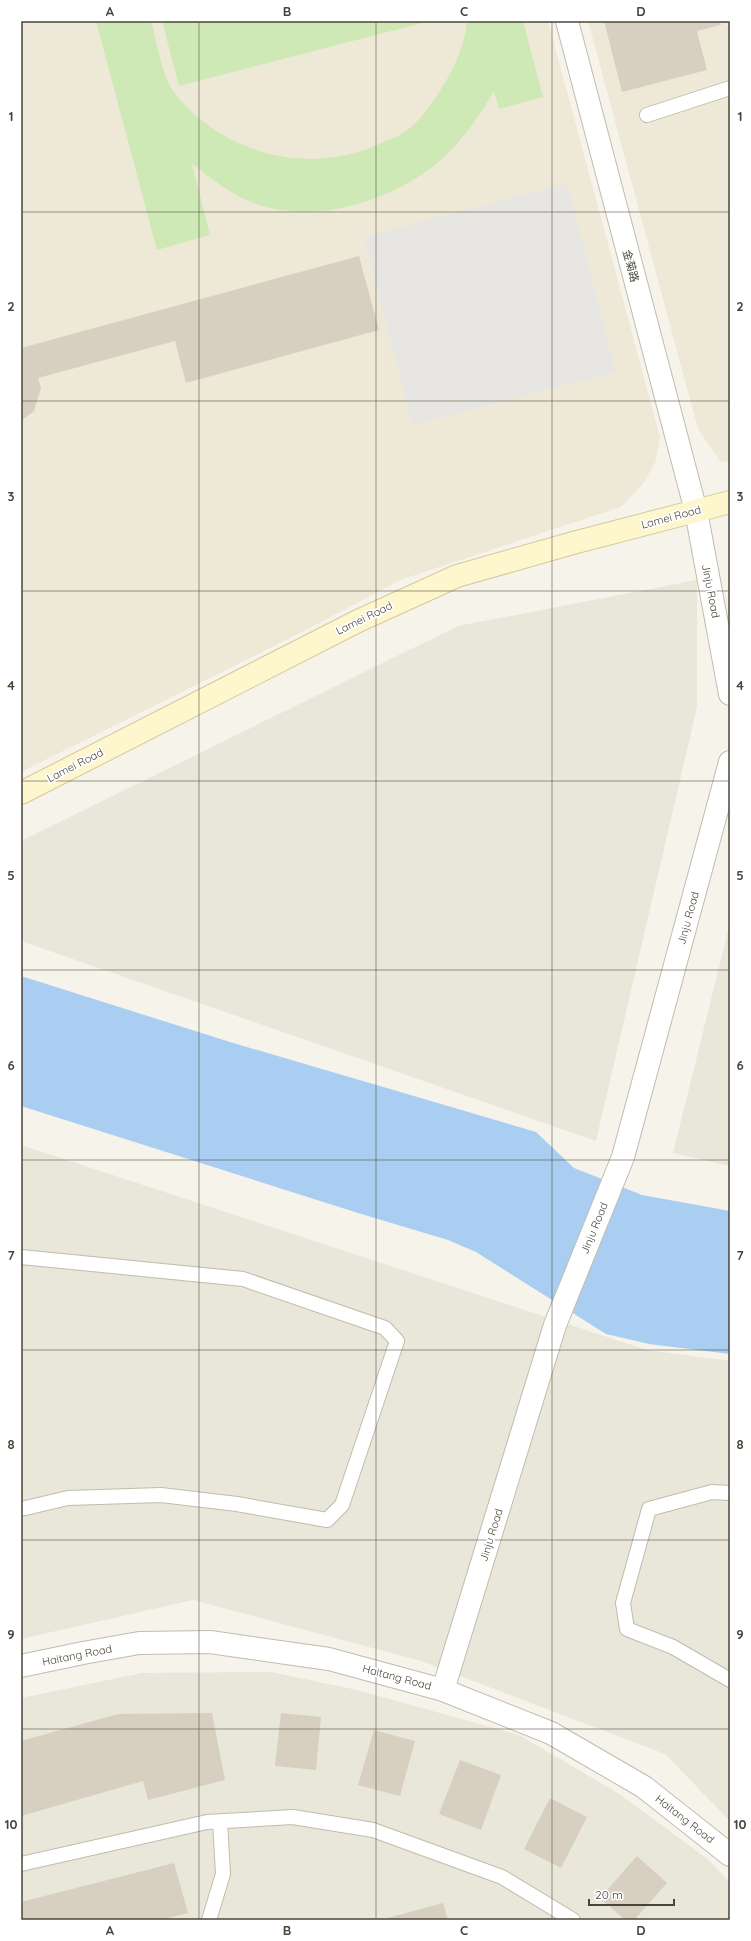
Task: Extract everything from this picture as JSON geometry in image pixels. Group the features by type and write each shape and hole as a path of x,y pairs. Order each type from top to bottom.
{"street":[{"name":"金菊路","path":"567,21 696,511"},
{"name":"Lamei Road","path":"21,793 358,621 457,576 572,543 730,502"},
{"name":"Jinju Road","path":"696,511 730,694"},
{"name":"Jinju Road","path":"443,1690 555,1326 623,1157 730,762"},
{"name":"Haitang Road","path":"21,1666 139,1643 210,1642 329,1659 443,1690 551,1732 644,1787 729,1853"}],"lane":[{"path":"647,115 730,88"},
{"path":"21,1509 68,1498 161,1495 237,1504 304,1518 327,1520 342,1505 397,1341 385,1328 243,1279 22,1255"},
{"path":"730,1493 712,1492 649,1509 623,1603 627,1629 673,1647 730,1680"},
{"path":"21,1864 207,1822 294,1817 373,1830 502,1877 573,1920"},
{"path":"209,1920 223,1874 220,1821"}],"shaded area":[{"path":"21,21 548,21 660,437 656,461 643,484 621,507 400,580 308,629 21,772"},
{"path":"588,21 730,21 730,462 720,461 698,429"},
{"path":"567,183 616,372 413,425 363,237"},
{"path":"697,580 697,707 596,1141 21,941 21,841 458,626"},
{"path":"730,923 730,1166 673,1153"},
{"path":"21,1145 647,1350 730,1361 730,1821 665,1754 421,1661 193,1600 21,1639"},
{"path":"271,1672 357,1690 519,1735 618,1793 709,1860 730,1883 730,1920 21,1920 21,1698 142,1673"}],"green space":[{"path":"96,21 151,21 160,60 171,88 176,95 197,116 220,133 246,146 273,155 301,159 330,158 358,152 405,132 426,110 447,78 462,46 467,21 523,21 543,97 499,109 494,91 481,112 458,142 431,168 392,191 371,200 349,206 303,212 281,210 259,205 232,192 192,164 210,235 157,250"},
{"path":"162,21 430,21 179,86"}],"water":[{"path":"21,976 230,1042 536,1132 574,1168 642,1195 730,1211 730,1354 649,1344 606,1334 476,1252 448,1240 21,1106"}],"building":[{"path":"604,21 720,21 721,25 697,31 707,70 622,92"},
{"path":"359,256 379,330 186,383 175,341 38,378 41,388 34,411 21,421 21,348"},
{"path":"212,1713 225,1780 148,1800 143,1781 21,1816 21,1741 118,1714"},
{"path":"281,1713 321,1717 316,1770 275,1766"},
{"path":"374,1730 415,1741 400,1796 358,1785"},
{"path":"460,1760 501,1775 481,1830 439,1814"},
{"path":"550,1798 587,1817 561,1868 524,1849"},
{"path":"637,1856 667,1883 634,1920 625,1920 600,1898"},
{"path":"174,1863 188,1913 161,1920 21,1920 21,1902"},
{"path":"443,1903 448,1920 380,1920"}]}
